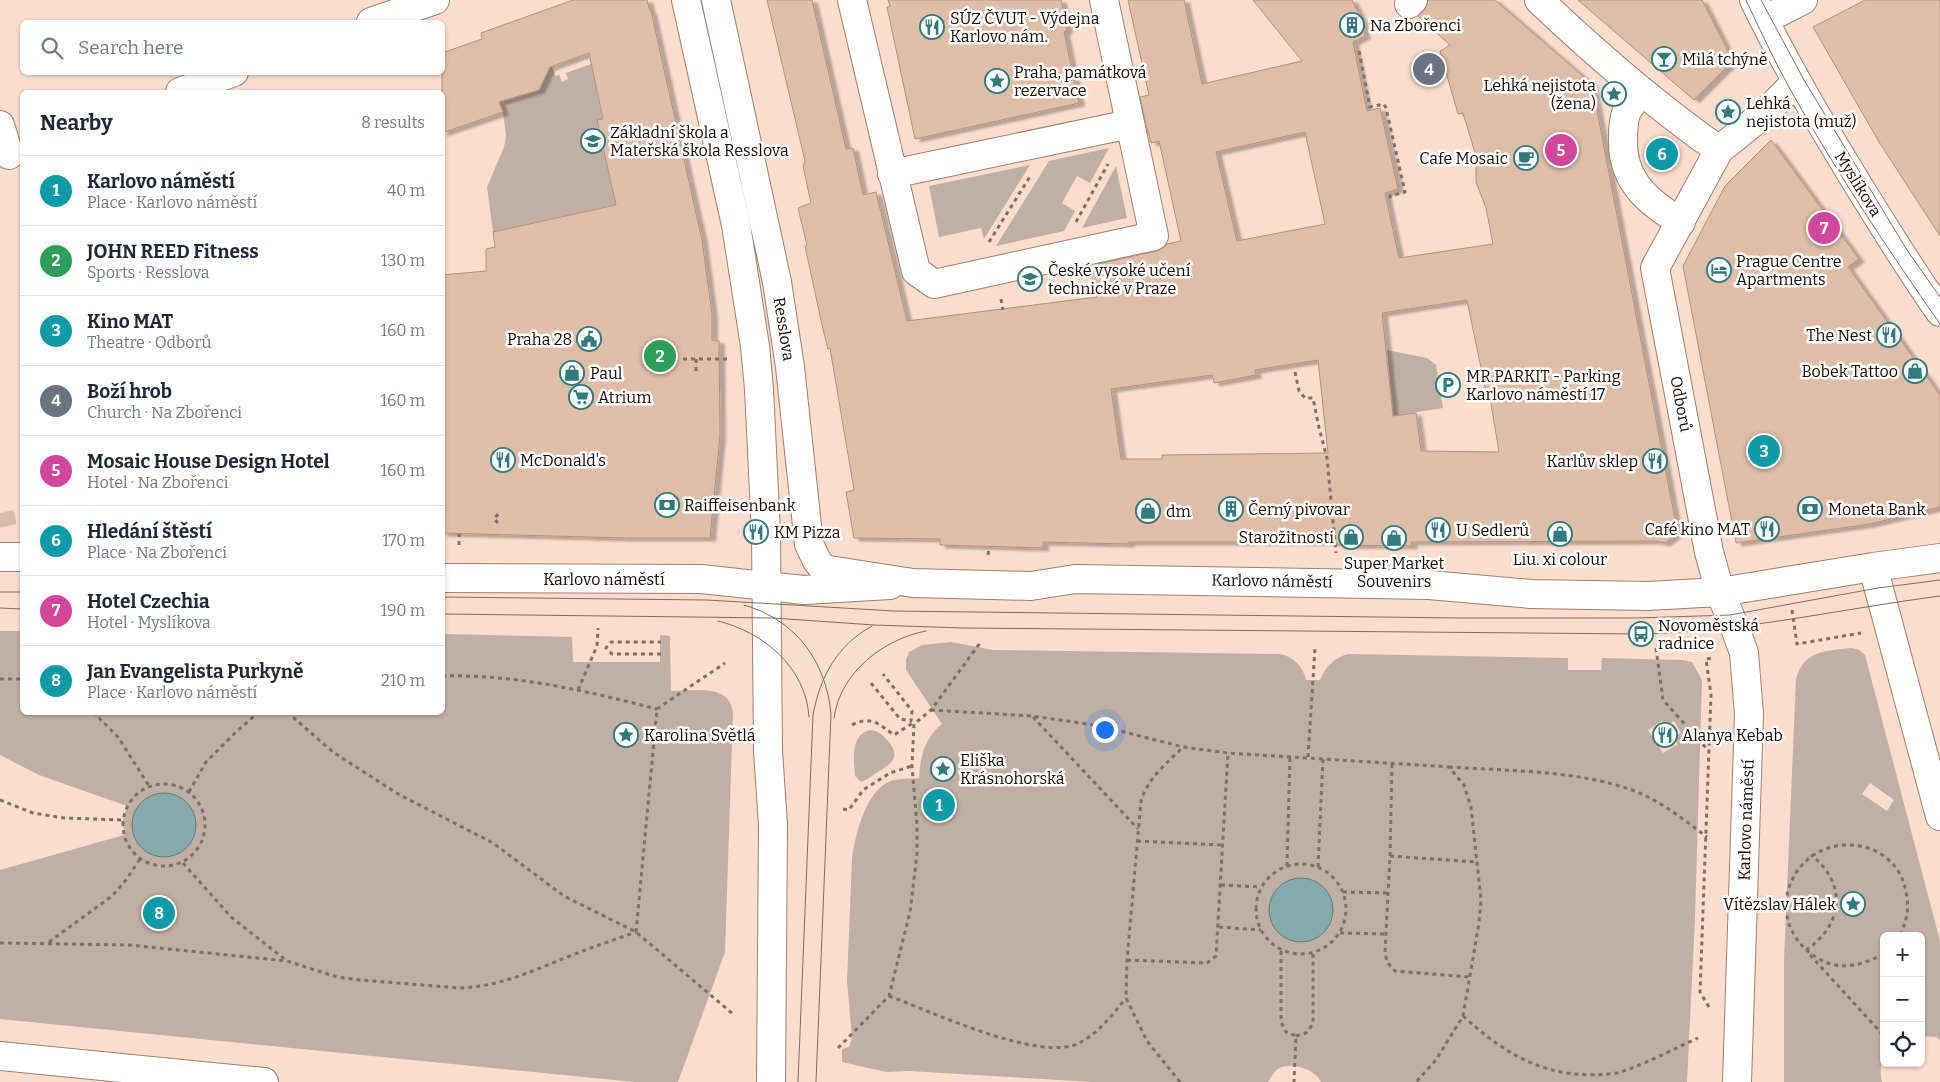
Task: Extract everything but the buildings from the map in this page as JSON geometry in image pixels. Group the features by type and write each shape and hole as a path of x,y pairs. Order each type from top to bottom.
{"main road":[{"path":"375,14 436,0"},
{"name":"Resslova","path":"686,0 736,225 755,346 763,447 765,586"},
{"name":"Resslova","path":"716,0 777,282 784,324 810,548 823,568 912,583"},
{"path":"852,0 916,271 934,284 1154,236 1104,0"},
{"path":"1539,0 1597,55 1641,92 1719,150"},
{"path":"1759,10 1803,0"},
{"name":"Myslíkova","path":"1759,10 1796,82 1902,257 1940,312"},
{"path":"185,90 226,75"},
{"name":"Odborů","path":"1720,592 1708,552 1655,268 1719,150 1766,112 1796,82"},
{"path":"1641,92 1627,112 1623,130 1623,156 1632,178 1646,198 1681,222"},
{"path":"892,174 1130,124"},
{"path":"0,125 10,154"},
{"path":"0,557 20,557"},
{"name":"Karlovo náměstí","path":"445,578 701,579 804,590 912,583 1031,586 1083,579 1419,584 1531,594 1648,596 1720,592 1940,558"},
{"path":"1873,567 1940,816"},
{"path":"765,586 768,751 774,825 771,1082"},
{"name":"Karlovo náměstí","path":"1720,592 1744,654 1749,714 1737,1082"},
{"path":"0,1056 264,1082"}],"path":[{"path":"1359,51 1370,107 1384,104 1386,108 1405,192 1390,196 1391,202"},
{"path":"1056,258 1130,124"},
{"path":"968,277 1052,141"},
{"path":"683,359 734,359"},
{"path":"696,359 696,373"},
{"path":"1295,372 1299,391 1305,398 1314,398 1327,458 1336,553"},
{"path":"498,514 494,519 498,523"},
{"path":"459,534 459,545"},
{"path":"988,555 989,547"},
{"path":"578,690 597,646 598,628"},
{"path":"1797,644 1865,633"},
{"path":"606,648 611,642 661,642"},
{"path":"852,725 862,720 877,722 894,736 931,710 980,643"},
{"path":"597,646 606,648 612,654 661,654"},
{"path":"1308,757 1315,648"},
{"path":"1656,648 1663,700 1709,751"},
{"path":"1700,992 1709,751 1710,695 1706,660 1718,658"},
{"path":"445,676 470,675 504,678 578,690 657,709 725,663"},
{"path":"838,1048 889,996 910,912 915,881 917,825 912,766 912,711 883,674"},
{"path":"0,679 20,679"},
{"path":"871,683 900,719 912,722"},
{"path":"636,932 657,709"},
{"path":"931,710 1032,716 1101,726 1183,747 1228,753 1554,775 1603,783 1633,790 1670,810 1707,838"},
{"path":"96,715 118,736 149,786"},
{"path":"190,792 206,762 256,715"},
{"path":"290,715 333,752 398,794 493,843 564,896 636,932 733,1014"},
{"path":"1032,716 1138,829"},
{"path":"1180,1082 1147,1041 1126,998 1127,960 1141,801 1145,789 1151,780 1183,747"},
{"path":"1127,960 1208,963 1216,956 1228,753"},
{"path":"1287,866 1290,756"},
{"path":"1318,867 1323,758"},
{"path":"1392,764 1390,856 1384,952 1387,962 1395,971 1469,977"},
{"path":"844,809 849,810 863,790 890,773 912,766"},
{"path":"1416,1082 1436,1060 1463,1016 1479,923 1481,900 1476,862 1474,822 1464,785 1449,767"},
{"path":"163,783 177,785 190,792 199,802 205,815 206,829 198,849 183,863 168,867 154,865 140,859 130,848 124,835 123,820 128,806 136,794 149,786 163,783"},
{"path":"0,800 33,813 64,818 123,820"},
{"path":"1137,841 1222,845"},
{"path":"1880,1032 1795,938 1788,922 1786,905 1789,886 1798,869 1811,855 1830,846 1851,844 1872,848 1889,860 1902,877 1908,897 1907,919 1902,932"},
{"path":"1806,950 1824,936 1833,920 1836,903 1834,884 1820,862 1811,855"},
{"path":"1390,856 1476,862"},
{"path":"48,942 112,896 126,880 140,859"},
{"path":"183,863 231,917 287,962"},
{"path":"1302,864 1318,867 1328,873 1343,892 1346,920 1340,934 1328,946 1313,953 1297,955 1282,951 1266,939 1256,916 1256,901 1261,887 1268,878 1287,866 1302,864"},
{"path":"1221,885 1261,887"},
{"path":"1343,892 1388,893"},
{"path":"1773,904 1786,905"},
{"path":"1218,927 1261,930"},
{"path":"0,942 129,945 287,962 352,979 460,988 476,987 510,980 571,955 636,932"},
{"path":"1340,934 1385,934"},
{"path":"1806,950 1824,962 1845,966 1866,964 1880,956"},
{"path":"1282,951 1281,1022 1286,1032 1296,1036 1306,1033 1313,1024 1313,953"},
{"path":"889,996 1001,1038 1041,1047 1060,1048 1078,1044 1094,1034 1126,998"},
{"path":"1463,1016 1494,1044 1517,1059 1541,1071 1564,1077 1601,1076 1618,1072 1698,1038"},
{"path":"1294,1082 1296,1036"}],"shaded area":[{"path":"594,63 612,88 597,92 603,119 597,121 607,164 637,200 493,232 487,187 504,147 506,136 503,112 493,86 530,93 539,90 543,81 540,71 552,66 555,76 559,75 562,82 568,79 566,73"},
{"path":"1109,148 1090,183 1077,176 1062,203 1075,211 1064,231 996,246 1049,161"},
{"path":"1030,165 984,239 981,228 939,237 929,186"},
{"path":"1116,166 1127,218 1082,228"},
{"path":"1387,350 1427,358 1436,365 1443,408 1393,416"},
{"path":"0,631 20,631 20,715 445,715 445,634 572,637 573,662 660,662 660,635 670,636 671,691 700,690 718,693 730,703 733,713 725,952 678,1082 634,1082 0,1019 0,870 124,835 123,820 127,806 39,775 0,755","holes":["161,794 136,839 134,816 141,804 153,796"]},
{"path":"951,642 993,650 1279,654 1297,662 1306,680 1320,680 1331,664 1338,658 1348,654 1568,658 1568,670 1601,670 1602,658 1682,660 1692,662 1702,680 1695,918 1687,1082 1321,1082 1314,1073 1308,1070 1289,1066 1276,1070 1268,1082 1093,1082 909,1071 886,1072 842,1062 842,1049 849,1047 852,1037 847,981 852,859 859,826 868,803 882,786 894,780 919,778 924,748 931,735 942,724 906,670 906,660 909,652 922,645","holes":["1662,721 1666,727 1674,721 1681,733 1674,737 1678,744 1663,753 1648,730","1326,891 1332,911 1325,931"]},
{"path":"1851,648 1860,650 1865,655 1940,941 1940,1040 1936,1037 1925,1036 1925,932 1880,932 1880,1067 1882,1082 1784,1082 1784,959 1796,679 1804,662 1810,657 1825,651","holes":["1870,783 1894,800 1887,811 1862,794"]},
{"path":"870,730 881,734 889,742 895,753 889,765 861,782 855,776 856,743 859,737"}],"water":[{"path":"164,793 182,799 190,807 196,825 190,843 182,851 164,857 146,851 138,843 132,825 138,807 146,799"},
{"path":"1301,878 1319,884 1327,892 1333,910 1327,928 1319,936 1301,942 1283,936 1275,928 1269,910 1275,892 1283,884"}],"tunnel":[{"path":"0,513 3,527"}],"tram line":[{"path":"1746,0 1767,45 1807,119 1881,238 1940,324"},
{"path":"1761,0 1804,80 1907,250 1940,297"},
{"path":"445,597 707,600 894,611 1458,618 1637,618 1730,615 1878,588 1940,580"},
{"path":"0,592 20,592"},
{"path":"445,614 773,618 874,625 963,628 1641,634 1754,625 1940,596"},
{"path":"744,605 779,621 805,645 823,677 831,714 816,1082"},
{"path":"0,608 20,609"},
{"path":"718,621 735,626 751,634 779,654 800,682 806,699 809,717"},
{"path":"798,1082 813,715 820,688 832,663 849,643 872,626"},
{"path":"834,718 838,701 845,686 866,660 895,642 910,635 926,631"}],"place":[{"name":"Na Zbořenci","path":"1352,25"},
{"name":"SÚZ ČVUT - Výdejna Karlovo nám.","path":"932,27"},
{"name":"Milá tchýně","path":"1664,59"},
{"name":"Boží hrob","path":"1429,69"},
{"name":"Praha, památková rezervace","path":"997,81"},
{"name":"Lehká nejistota (žena)","path":"1614,94"},
{"name":"Lehká nejistota (muž)","path":"1728,112"},
{"name":"Základní škola a Mateřská škola Resslova","path":"593,141"},
{"name":"Mosaic House Design Hotel","path":"1561,150"},
{"name":"Hledání štěstí","path":"1662,154"},
{"name":"Cafe Mosaic","path":"1526,158"},
{"name":"Hotel Czechia","path":"1824,228"},
{"name":"Prague Centre Apartments","path":"1719,270"},
{"name":"České vysoké učení technické v Praze","path":"1030,279"},
{"name":"The Nest","path":"1889,335"},
{"name":"Praha 28","path":"589,339"},
{"name":"JOHN REED Fitness","path":"660,356"},
{"name":"Bobek Tattoo","path":"1915,371"},
{"name":"Paul","path":"572,373"},
{"name":"MR.PARKIT - Parking Karlovo náměstí 17","path":"1448,385"},
{"name":"Atrium","path":"581,397"},
{"name":"Kino MAT","path":"1764,451"},
{"name":"McDonald's","path":"503,460"},
{"name":"Karlův sklep","path":"1655,461"},
{"name":"Raiffeisenbank","path":"667,505"},
{"name":"Černý pivovar","path":"1231,509"},
{"name":"Moneta Bank","path":"1810,509"},
{"name":"dm","path":"1148,511"},
{"name":"Café kino MAT","path":"1767,529"},
{"name":"U Sedlerů","path":"1438,530"},
{"name":"KM Pizza","path":"756,532"},
{"name":"Liu. xi colour","path":"1560,534"},
{"name":"Starožitnosti","path":"1351,537"},
{"name":"Super Market Souvenirs","path":"1394,538"},
{"name":"Novoměstská radnice","path":"1641,634"},
{"name":"Karolina Světlá","path":"626,735"},
{"name":"Alanya Kebab","path":"1665,735"},
{"name":"Eliška Krásnohorská","path":"943,769"},
{"name":"Karlovo náměstí","path":"939,805"},
{"name":"Vítězslav Hálek","path":"1853,904"},
{"name":"Jan Evangelista Purkyně","path":"159,913"}]}
